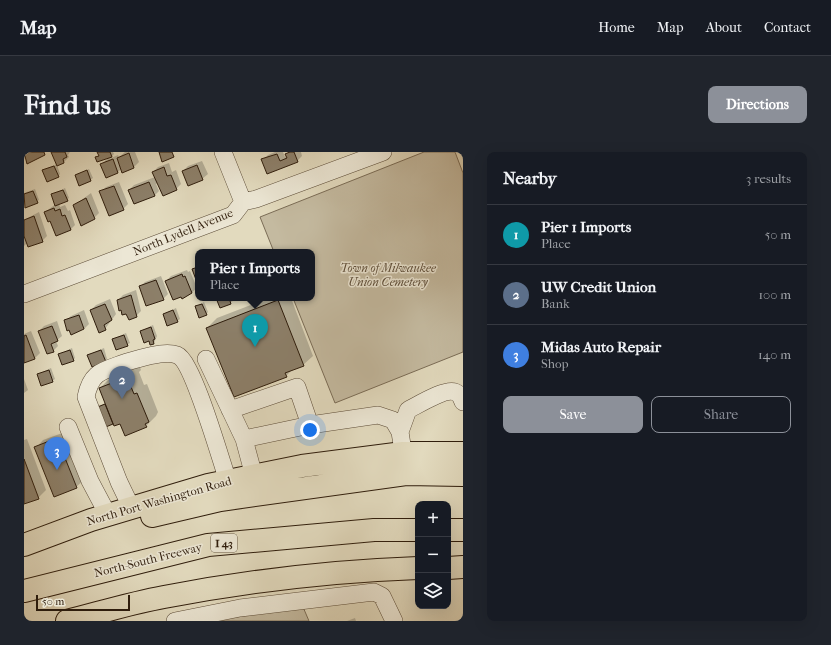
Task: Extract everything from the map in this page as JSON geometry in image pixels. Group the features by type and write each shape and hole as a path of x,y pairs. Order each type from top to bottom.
{"main road":[{"name":"North Port Washington Road","path":"24,560 121,524 191,506 288,490 405,464 463,453"},
{"name":"North Port Washington Road","path":"24,545 131,507 228,481 302,466 405,464 463,475"},
{"name":"North-South Freeway","path":"24,591 208,545 374,530 415,530"},
{"path":"451,530 463,530"},
{"path":"451,568 463,567"},
{"path":"66,621 162,597 273,579 368,570 415,568"}],"street":[{"path":"223,152 243,202"},
{"name":"North Lydell Avenue","path":"24,294 232,215 243,202 256,199 383,152"},
{"path":"131,507 119,482 86,396 89,385 95,376 132,360 169,354 179,356 186,364 210,423 228,481"},
{"path":"206,359 244,439 254,476"},
{"path":"230,410 297,387 310,425"},
{"path":"400,432 408,410 443,393 454,391 460,394 463,402"},
{"path":"244,439 310,425 378,415 393,420 400,432 405,464"},
{"path":"68,427 90,481 108,515"},
{"path":"175,621 216,612 367,592 380,594 387,604 394,621"}],"green space":[{"name":"Town of Milwaukee Union Cemetery","path":"424,152 455,152 463,173 463,352 335,403 294,301 315,301 315,249 273,249 260,217"},
{"path":"303,607 309,621 209,621"}],"building":[{"path":"24,152 44,152 45,155 27,164"},
{"path":"51,152 65,152 67,157 63,159 64,163 57,166"},
{"path":"97,152 110,152 112,157 97,162 95,157 99,156"},
{"path":"159,152 172,152 174,157 162,162"},
{"path":"294,152 298,162 267,174 261,159 277,154 280,161 287,158 285,154"},
{"path":"129,153 134,168 122,173 117,158"},
{"path":"113,159 118,173 106,178 100,164"},
{"path":"197,165 203,180 188,186 182,171"},
{"path":"54,166 59,177 47,182 42,170"},
{"path":"164,167 167,176 171,175 177,190 163,196 152,172"},
{"path":"87,170 91,181 79,186 75,175"},
{"path":"149,182 155,196 134,204 128,190"},
{"path":"114,186 124,210 109,216 99,191"},
{"path":"63,190 68,201 55,206 51,194"},
{"path":"33,191 38,203 25,208 24,194"},
{"path":"86,198 95,219 81,226 73,205"},
{"path":"54,208 55,211 60,209 62,216 65,215 71,230 56,236 50,221 48,222 44,212"},
{"path":"34,216 43,242 28,247 24,236 24,220"},
{"path":"195,268 195,277 192,269"},
{"path":"182,274 183,277 185,276 192,293 182,299 181,297 173,300 165,281"},
{"path":"156,280 164,300 146,306 139,286"},
{"path":"131,295 137,317 129,320 126,314 122,315 121,310 119,311 117,300"},
{"path":"217,301 230,301 231,304 220,308"},
{"path":"278,301 304,366 285,373 287,377 234,397 206,328"},
{"path":"105,304 112,320 104,325 106,330 99,333 90,310"},
{"path":"202,304 207,315 199,318 195,306"},
{"path":"173,310 178,322 167,326 163,314"},
{"path":"79,315 84,329 71,335 69,330 67,331 64,320"},
{"path":"52,326 58,341 51,344 54,352 47,354 38,331"},
{"path":"151,327 155,339 153,340 154,344 150,345 149,341 144,343 140,331"},
{"path":"26,335 35,359 24,363 24,336"},
{"path":"124,335 128,346 116,350 112,339"},
{"path":"70,350 74,361 62,365 58,354"},
{"path":"101,350 106,362 92,367 87,355"},
{"path":"128,369 132,381 129,382 134,394 137,393 149,422 145,424 147,427 125,436 120,424 114,426 99,388 117,381 114,374"},
{"path":"49,370 53,382 41,386 37,374"},
{"path":"105,404 113,424 96,431 88,411"},
{"path":"57,438 77,488 54,497 34,447"},
{"path":"24,459 39,499 24,504"}],"place":[{"name":"Pier 1 Imports","path":"255,347"},
{"name":"UW Credit Union","path":"122,399"},
{"name":"Midas Auto Repair","path":"57,470"}]}
